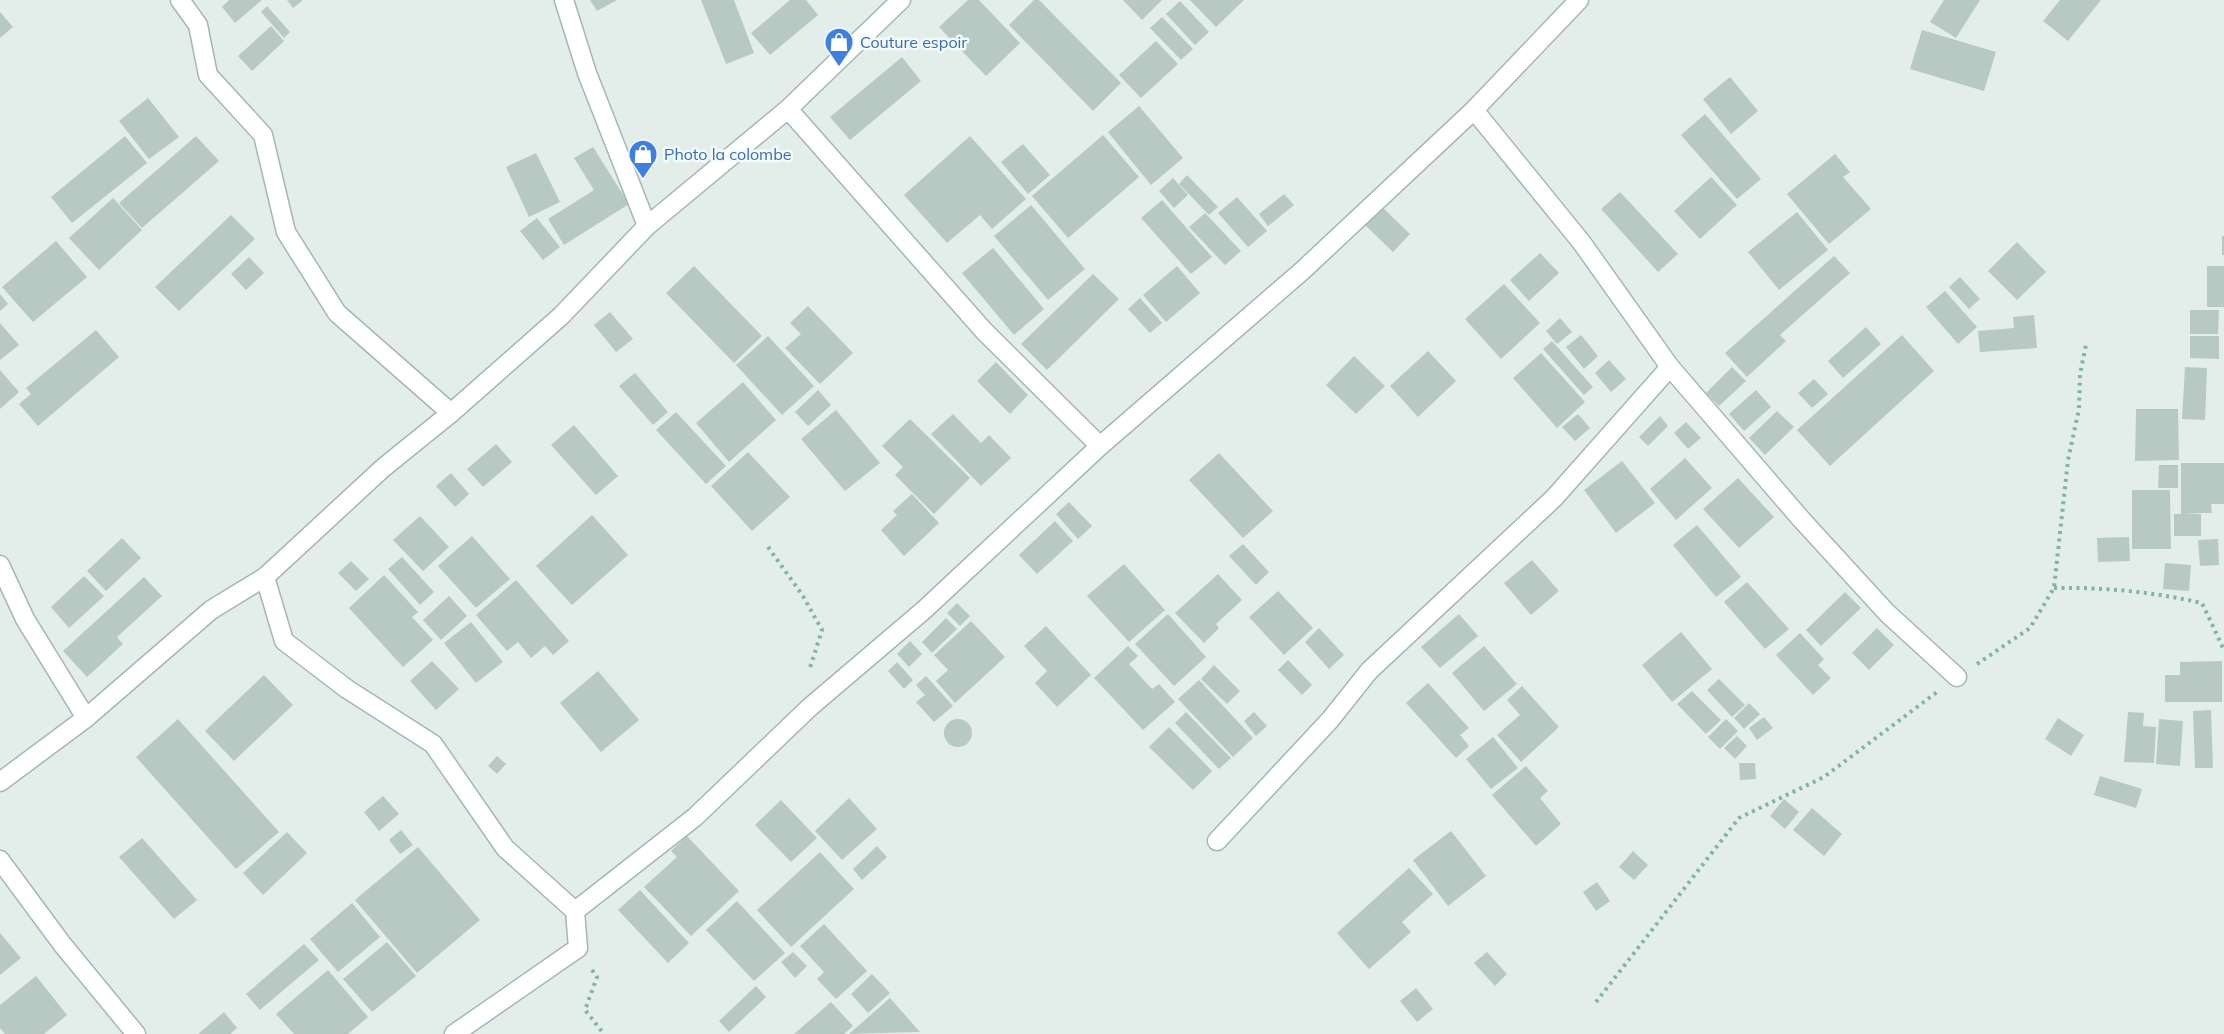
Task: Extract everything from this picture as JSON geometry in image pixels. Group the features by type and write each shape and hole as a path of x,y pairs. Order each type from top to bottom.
{"street":[{"path":"180,0 198,25 208,75 262,135 286,232 337,313 451,413"},
{"path":"564,0 587,73 647,226"},
{"path":"0,782 86,718 211,610 265,578 383,468 451,413 561,316 647,226 788,109 901,0"},
{"path":"575,911 695,817 810,707 924,610 1100,446 1302,271 1474,110 1579,0"},
{"path":"788,109 984,331 1100,446"},
{"path":"1474,110 1582,243 1670,367 1801,519 1887,613 1956,677"},
{"path":"1217,841 1330,720 1369,671 1554,498 1670,367"},
{"path":"0,565 25,619 86,718"},
{"path":"265,578 284,641 347,690 433,744 505,848 575,911 578,948 454,1034"},
{"path":"0,860 62,944 136,1034"}],"path":[{"path":"1596,1002 1739,818 1824,777 1956,677 2030,628 2054,588 2068,460 2079,409 2080,374 2086,345"},
{"path":"768,547 803,596 822,630 809,670 806,694 810,707"},
{"path":"2054,588 2092,587 2170,596 2202,603 2224,650"},
{"path":"578,948 597,977 585,1010 604,1034"}],"building":[{"path":"229,0 262,0 235,23 222,7"},
{"path":"287,0 303,0 293,8"},
{"path":"590,0 617,0 597,11"},
{"path":"701,0 734,0 754,53 726,64"},
{"path":"790,0 806,0 818,15 770,55 751,33"},
{"path":"968,0 979,0 1020,43 986,76 939,27"},
{"path":"1034,0 1039,0 1121,83 1093,111 1009,25"},
{"path":"1123,0 1162,0 1142,20"},
{"path":"1190,0 1244,0 1216,27"},
{"path":"1944,0 1980,0 1956,38 1930,22"},
{"path":"2060,0 2101,0 2068,41 2043,21"},
{"path":"1180,1 1209,32 1195,45 1166,14"},
{"path":"267,6 290,32 284,38 261,12"},
{"path":"0,12 13,27 0,38"},
{"path":"1162,17 1193,49 1181,60 1150,28"},
{"path":"271,26 284,41 252,71 238,56"},
{"path":"1922,30 1996,52 1984,91 1910,69"},
{"path":"1156,41 1178,64 1141,98 1119,75"},
{"path":"902,57 921,81 850,140 830,117"},
{"path":"1730,77 1758,111 1731,134 1703,99"},
{"path":"148,98 179,137 149,159 119,121"},
{"path":"1139,106 1183,158 1151,185 1108,132"},
{"path":"1705,114 1761,179 1737,199 1681,135"},
{"path":"1103,135 1139,177 1068,238 1032,196"},
{"path":"125,136 147,163 72,223 51,197"},
{"path":"196,136 219,161 142,228 119,203"},
{"path":"970,136 1026,199 992,229 980,215 947,243 904,195"},
{"path":"1023,144 1050,175 1028,194 1001,162"},
{"path":"593,147 629,204 564,245 548,219 594,190 574,158"},
{"path":"536,153 560,202 529,217 506,167"},
{"path":"1835,154 1850,172 1843,177 1871,209 1829,244 1787,194"},
{"path":"1187,175 1218,207 1209,215 1179,184"},
{"path":"1711,177 1737,205 1700,239 1674,211"},
{"path":"1173,178 1188,195 1174,208 1159,191"},
{"path":"1620,192 1678,254 1658,272 1601,209"},
{"path":"1284,194 1294,205 1268,226 1259,214"},
{"path":"1237,197 1267,231 1248,247 1218,213"},
{"path":"113,198 142,230 99,270 69,238"},
{"path":"1162,200 1212,257 1191,274 1141,218"},
{"path":"1031,205 1085,269 1048,300 994,236"},
{"path":"1383,208 1410,234 1393,252 1365,225"},
{"path":"1797,212 1828,250 1779,290 1748,252"},
{"path":"1205,213 1241,251 1225,265 1189,227"},
{"path":"231,215 255,239 179,311 155,287"},
{"path":"537,218 560,247 543,260 520,231"},
{"path":"2222,236 2224,236 2224,255 2222,255"},
{"path":"56,241 87,277 33,322 2,287"},
{"path":"2017,242 2046,272 2017,300 1988,271"},
{"path":"993,248 1044,309 1014,335 962,273"},
{"path":"1540,253 1559,273 1529,301 1510,280"},
{"path":"1834,256 1850,273 1780,335 1786,341 1747,377 1725,353"},
{"path":"249,257 264,273 246,290 231,274"},
{"path":"694,266 762,336 734,363 666,293"},
{"path":"1177,266 1200,293 1166,322 1143,295"},
{"path":"2207,266 2224,266 2224,307 2207,307"},
{"path":"1093,274 1119,299 1047,370 1021,344"},
{"path":"1960,277 1980,299 1969,309 1949,287"},
{"path":"1504,284 1540,323 1501,359 1465,319"},
{"path":"1945,291 1977,327 1958,344 1926,307"},
{"path":"0,294 8,304 0,311"},
{"path":"1140,298 1162,323 1150,333 1128,309"},
{"path":"808,306 853,353 820,384 785,348 801,334 790,323"},
{"path":"2190,310 2219,310 2218,334 2190,334"},
{"path":"610,312 633,339 616,352 594,325"},
{"path":"2034,315 2037,348 1980,352 1978,331 2014,328 2013,317"},
{"path":"1560,318 1572,332 1557,344 1546,331"},
{"path":"0,323 19,345 0,360"},
{"path":"1866,327 1881,344 1843,378 1828,361"},
{"path":"96,330 119,357 38,426 19,404 31,394 26,388"},
{"path":"1581,335 1598,356 1584,369 1566,347"},
{"path":"1902,335 1934,371 1830,466 1797,430"},
{"path":"768,336 814,386 782,415 736,365"},
{"path":"2190,336 2219,336 2219,359 2190,358"},
{"path":"1552,341 1593,387 1584,395 1543,349"},
{"path":"1428,351 1456,381 1418,417 1390,386"},
{"path":"1541,353 1585,402 1557,428 1513,378"},
{"path":"1354,356 1385,386 1356,414 1326,385"},
{"path":"1609,360 1626,379 1611,392 1595,373"},
{"path":"996,362 1028,395 1010,414 977,381"},
{"path":"1732,367 1746,381 1719,406 1706,393"},
{"path":"2185,367 2207,368 2205,420 2182,419"},
{"path":"0,370 19,392 0,409"},
{"path":"635,373 668,412 653,425 619,386"},
{"path":"1814,379 1828,394 1812,408 1798,393"},
{"path":"743,382 776,420 729,462 696,423"},
{"path":"818,390 831,405 808,426 795,412"},
{"path":"1756,390 1771,407 1744,431 1729,414"},
{"path":"2136,409 2178,409 2179,460 2135,461"},
{"path":"836,410 880,463 845,491 801,439"},
{"path":"1777,411 1794,427 1765,455 1749,438"},
{"path":"676,412 726,466 706,484 656,430"},
{"path":"953,414 981,443 989,435 1011,458 981,486 931,434"},
{"path":"1578,414 1590,428 1575,441 1562,427"},
{"path":"1660,416 1668,426 1648,446 1639,437"},
{"path":"910,419 970,478 934,514 895,475 903,467 882,446"},
{"path":"1686,422 1701,438 1688,449 1674,433"},
{"path":"574,425 618,476 596,495 551,445"},
{"path":"496,444 512,462 483,487 467,469"},
{"path":"748,452 790,497 752,531 711,486"},
{"path":"1219,453 1273,511 1243,538 1189,480"},
{"path":"1685,458 1712,488 1676,520 1650,489"},
{"path":"1622,461 1655,503 1616,533 1584,490"},
{"path":"2181,463 2224,463 2224,504 2211,504 2212,513 2184,513 2201,514 2201,536 2174,536 2174,514 2181,514"},
{"path":"2159,465 2178,465 2178,488 2158,488"},
{"path":"451,473 469,494 455,507 436,486"},
{"path":"1738,478 1774,517 1739,548 1703,509"},
{"path":"2132,490 2170,490 2171,549 2132,549"},
{"path":"912,494 939,523 904,556 881,530 897,515 893,511"},
{"path":"1069,502 1092,526 1078,539 1056,514"},
{"path":"592,515 628,555 572,605 536,566"},
{"path":"420,516 449,547 423,571 393,540"},
{"path":"1055,521 1073,541 1037,574 1019,555"},
{"path":"1697,525 1741,577 1716,597 1673,545"},
{"path":"472,536 510,579 476,608 438,566"},
{"path":"2129,537 2130,561 2098,562 2097,538"},
{"path":"122,538 141,558 106,591 87,571"},
{"path":"2218,539 2219,565 2200,566 2198,540"},
{"path":"1243,544 1269,572 1256,585 1229,556"},
{"path":"402,557 434,592 420,605 388,569"},
{"path":"1532,560 1559,591 1531,615 1504,583"},
{"path":"351,561 369,579 356,591 338,573"},
{"path":"2165,563 2191,565 2189,591 2163,589"},
{"path":"1124,564 1165,610 1129,642 1087,596"},
{"path":"1218,574 1242,600 1216,624 1219,628 1204,643 1175,613"},
{"path":"384,575 418,612 412,617 433,640 403,667 349,608"},
{"path":"84,576 104,596 69,628 51,607"},
{"path":"144,577 162,596 117,637 123,644 87,677 63,651"},
{"path":"516,580 569,641 553,655 545,646 531,658 518,642 507,651 476,615"},
{"path":"1747,582 1789,629 1765,649 1724,602"},
{"path":"1278,591 1313,628 1284,655 1249,617"},
{"path":"1845,592 1861,608 1821,646 1806,630"},
{"path":"449,596 467,616 441,640 423,620"},
{"path":"957,603 970,616 960,626 947,613"},
{"path":"1168,614 1206,657 1174,686 1135,644"},
{"path":"1459,614 1478,636 1440,668 1421,647"},
{"path":"946,618 957,629 932,653 922,642"},
{"path":"971,621 1005,657 955,703 936,681 948,670 934,655"},
{"path":"471,622 503,662 476,683 444,643"},
{"path":"1046,626 1091,675 1057,707 1035,683 1047,671 1024,646"},
{"path":"1319,628 1344,655 1329,669 1305,642"},
{"path":"1877,628 1894,645 1869,670 1852,653"},
{"path":"1681,632 1712,669 1672,702 1642,665"},
{"path":"1800,633 1824,659 1818,665 1831,678 1813,695 1776,655"},
{"path":"910,641 922,654 909,667 897,654"},
{"path":"1128,646 1138,656 1129,664 1152,689 1159,684 1175,702 1143,730 1094,678"},
{"path":"1484,646 1517,684 1484,711 1452,673"},
{"path":"1288,660 1312,685 1302,695 1278,670"},
{"path":"432,661 459,689 436,710 410,681"},
{"path":"2222,661 2222,702 2165,702 2165,675 2180,675 2180,662"},
{"path":"897,662 913,680 904,689 888,671"},
{"path":"1214,665 1240,691 1227,704 1201,679"},
{"path":"598,671 639,720 601,752 560,703"},
{"path":"264,675 293,705 234,761 205,731"},
{"path":"926,676 953,706 934,722 916,702 925,695 916,685"},
{"path":"1719,679 1745,705 1732,717 1707,690"},
{"path":"1199,680 1253,738 1233,757 1178,699"},
{"path":"1428,683 1469,728 1460,735 1469,746 1456,758 1406,703"},
{"path":"1522,686 1559,727 1521,762 1497,735 1520,715 1507,700"},
{"path":"1692,691 1721,720 1706,734 1677,704"},
{"path":"1749,703 1760,714 1744,729 1734,718"},
{"path":"2211,710 2213,768 2195,768 2193,711"},
{"path":"1186,712 1231,758 1219,769 1175,723"},
{"path":"1254,712 1267,726 1256,736 1244,721"},
{"path":"2128,712 2144,713 2143,726 2156,727 2154,763 2124,762"},
{"path":"1764,717 1773,728 1757,740 1749,728"},
{"path":"2058,718 2084,735 2071,756 2045,739"},
{"path":"178,719 279,832 236,869 136,757"},
{"path":"958,719 968,723 972,733 968,743 958,747 948,743 944,733 948,723"},
{"path":"1726,719 1738,731 1720,749 1708,737"},
{"path":"2159,719 2183,721 2180,766 2156,764"},
{"path":"1169,727 1212,771 1193,790 1149,747"},
{"path":"1737,736 1747,746 1735,759 1724,748"},
{"path":"1493,737 1518,768 1491,789 1466,759"},
{"path":"497,756 506,764 497,774 488,766"},
{"path":"1739,763 1755,763 1756,779 1740,780"},
{"path":"1526,766 1548,791 1540,798 1561,824 1536,846 1492,795"},
{"path":"2100,776 2142,789 2136,808 2094,795"},
{"path":"383,796 399,814 379,831 364,812"},
{"path":"849,798 877,829 842,860 815,831"},
{"path":"1784,799 1799,812 1785,829 1770,816"},
{"path":"781,800 817,838 791,862 755,825"},
{"path":"1812,808 1842,834 1824,856 1793,830"},
{"path":"401,830 413,845 400,854 389,840"},
{"path":"1451,831 1486,876 1448,906 1413,860"},
{"path":"287,832 307,853 263,895 243,873"},
{"path":"687,836 739,891 691,936 644,887 677,857 671,851"},
{"path":"142,838 197,900 174,919 119,857"},
{"path":"877,846 887,857 862,880 853,869"},
{"path":"418,847 480,920 417,973 355,900"},
{"path":"1633,851 1648,865 1634,880 1619,867"},
{"path":"820,852 854,889 791,947 757,910"},
{"path":"1409,868 1433,894 1402,922 1411,932 1369,969 1337,933"},
{"path":"1597,882 1610,901 1596,911 1583,892"},
{"path":"640,890 689,943 668,963 618,910"},
{"path":"737,901 785,953 754,981 706,930"},
{"path":"352,903 380,937 338,972 310,939"},
{"path":"824,924 867,971 836,999 817,979 824,972 800,946"},
{"path":"0,933 21,958 0,975"},
{"path":"387,942 416,976 372,1012 343,979"},
{"path":"304,944 319,960 260,1010 246,994"},
{"path":"793,952 807,966 795,978 781,962"},
{"path":"1487,952 1507,974 1495,986 1474,963"},
{"path":"328,970 368,1017 348,1034 294,1034 276,1014"},
{"path":"872,974 890,993 868,1013 851,994"},
{"path":"36,976 67,1015 44,1034 5,1034 0,1028 0,1005"},
{"path":"756,986 766,997 729,1032 719,1021"},
{"path":"1416,988 1433,1009 1417,1022 1400,1001"},
{"path":"890,998 920,1032 849,1034"},
{"path":"831,1002 853,1026 844,1034 794,1034"},
{"path":"224,1012 237,1028 230,1034 198,1034"}],"place":[{"name":"Couture espoir","path":"839,68"},
{"name":"Photo la colombe","path":"643,180"}]}
